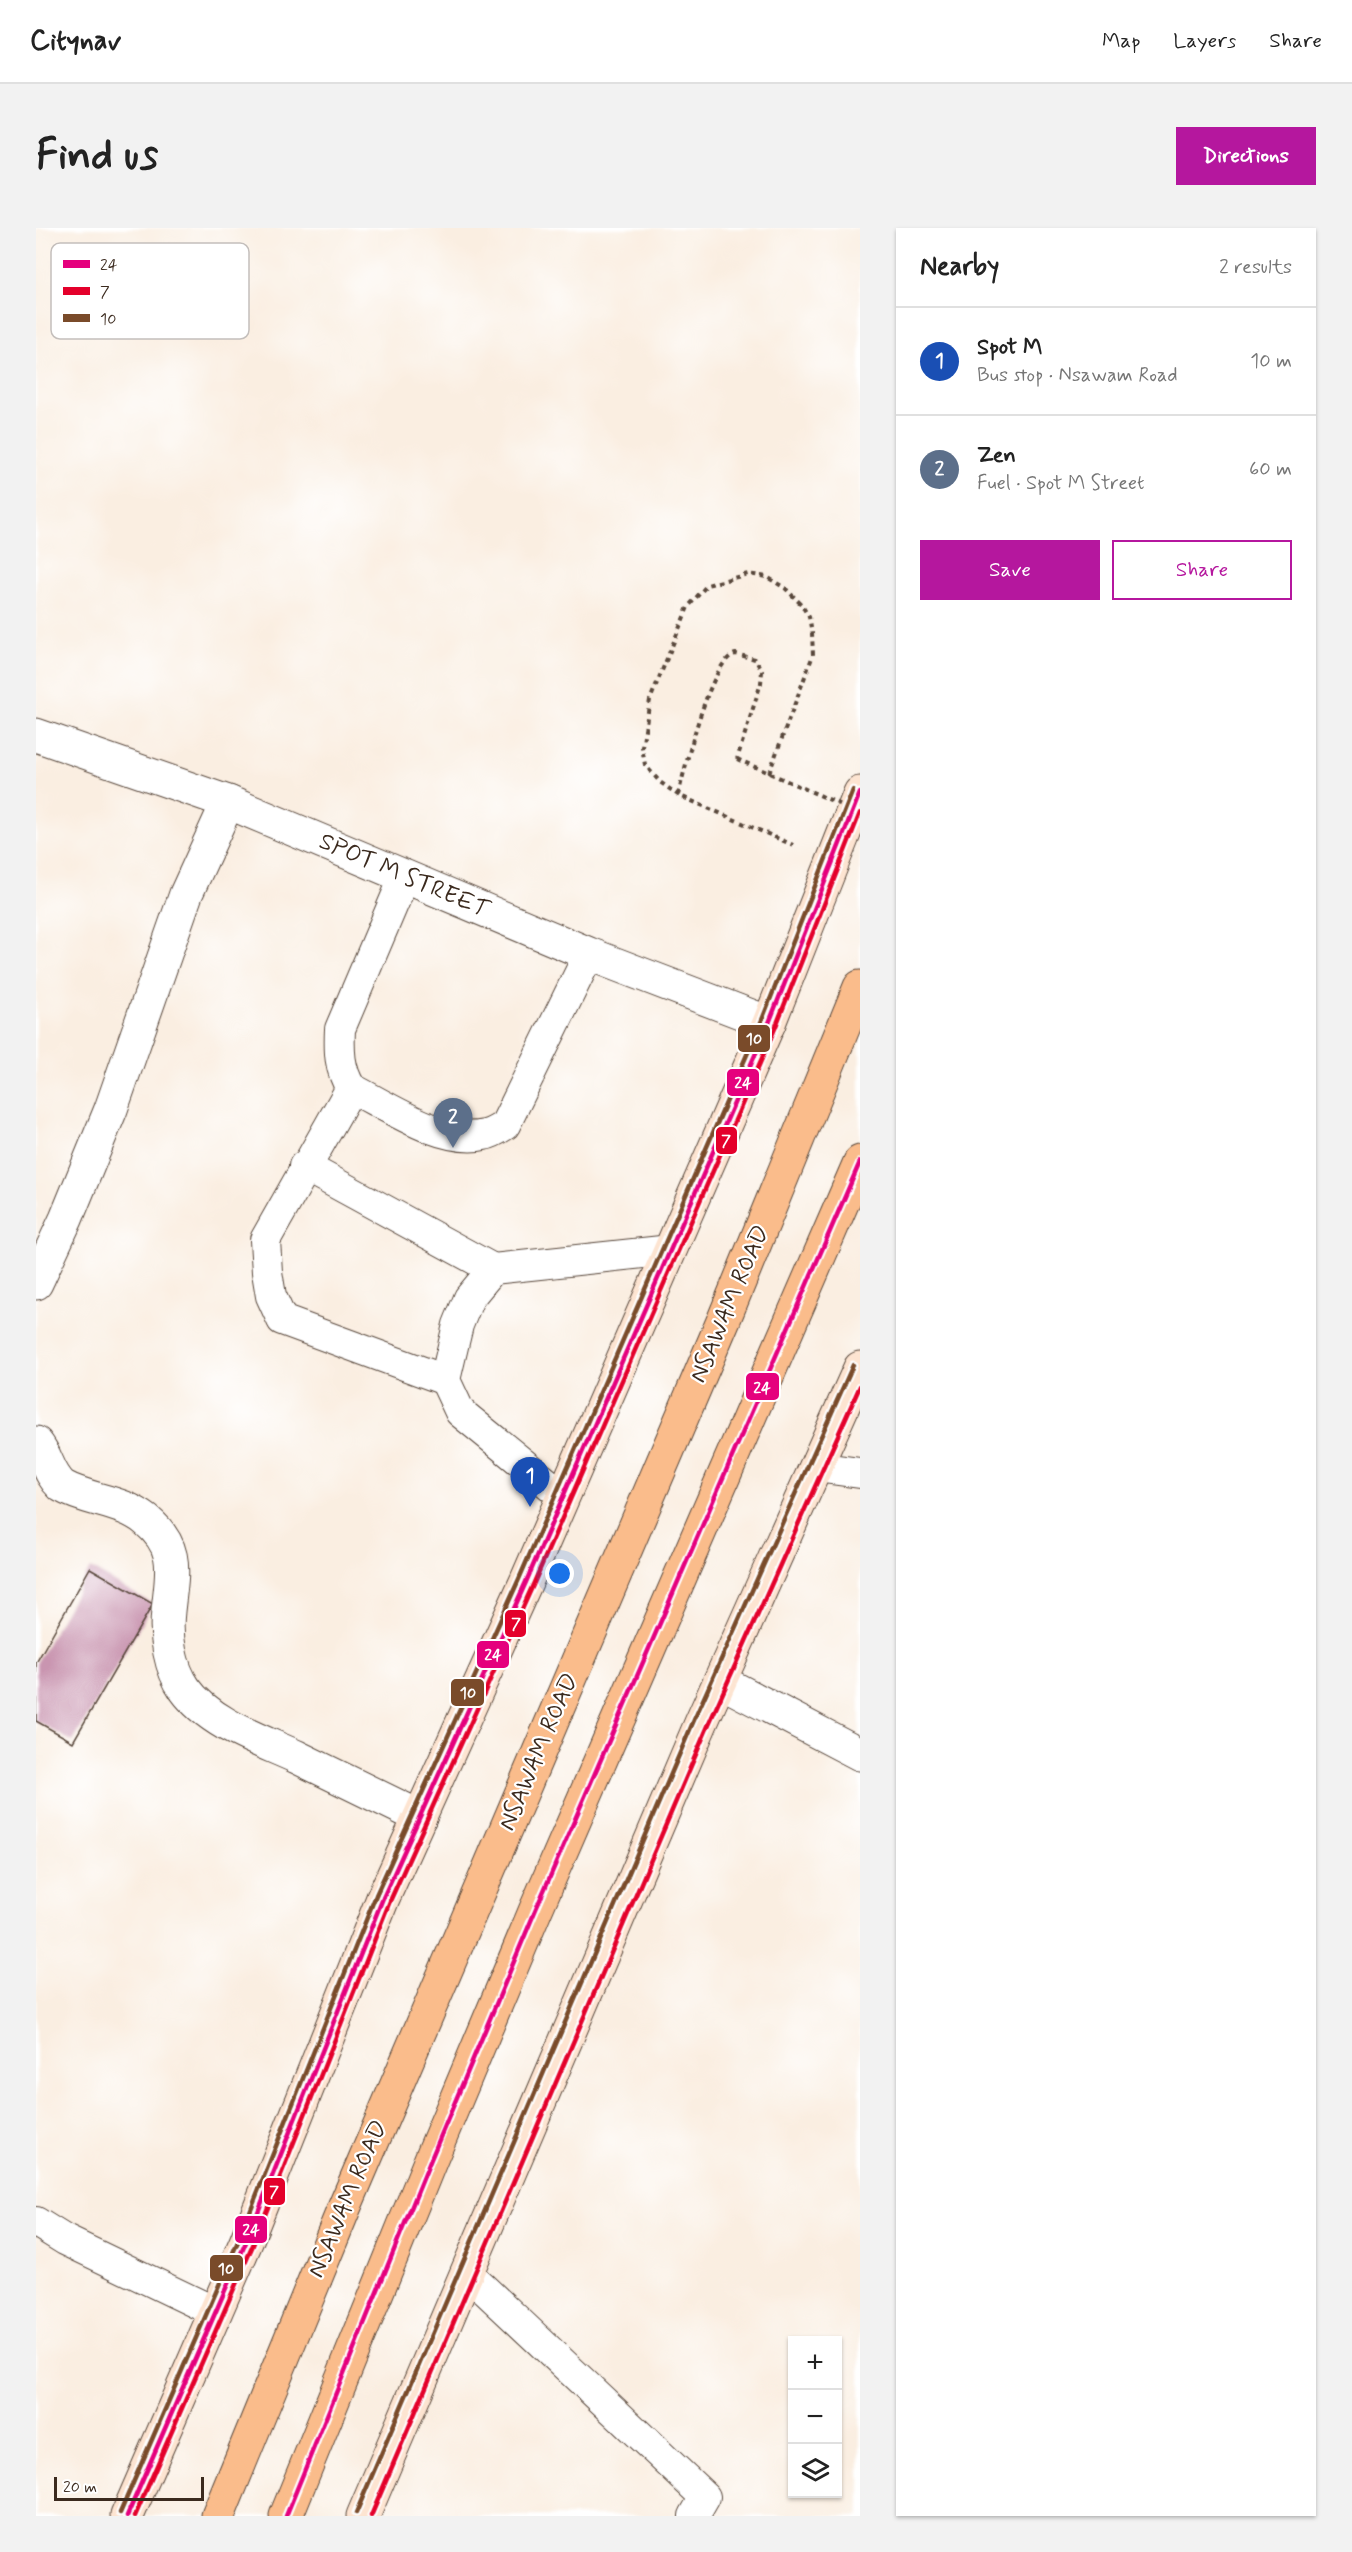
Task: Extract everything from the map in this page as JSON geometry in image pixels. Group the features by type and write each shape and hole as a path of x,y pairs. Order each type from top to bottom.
{"highway":[{"name":"NSAWAM ROAD","path":"218,2516 345,2206 724,1319 860,987"},
{"path":"286,2516 532,1920 860,1162"}],"main road":[{"path":"127,2516 215,2312 383,1898 563,1496 769,1023 860,793"},
{"path":"363,2516 720,1681 860,1368"}],"street":[{"name":"SPOT M STREET","path":"36,735 228,802 589,954 769,1023"},
{"path":"36,1283 66,1219 111,1109 186,894 228,802"},
{"path":"36,1443 52,1477 62,1486 138,1514 158,1531 166,1542 171,1555 173,1574 168,1613 169,1642 174,1670 186,1690 203,1708 234,1727 420,1817"},
{"path":"720,1681 860,1754"}],"lane":[{"path":"405,876 340,1029 339,1052 343,1075 351,1088 441,1134 463,1137 485,1135 505,1125 589,954"},
{"path":"351,1088 304,1166 265,1240 271,1296 282,1320 445,1380"},
{"path":"304,1166 493,1269 671,1250"},
{"path":"493,1269 469,1298 458,1325 445,1380 460,1412 563,1496"},
{"path":"816,1467 860,1473"},
{"path":"36,2222 65,2240 215,2312"},
{"path":"466,2272 705,2497 693,2516"}],"path":[{"path":"769,773 813,655 812,633 808,617 801,604 785,588 767,577 748,574 707,585 688,607 650,700 642,747 645,765 660,782 678,795 833,862"},
{"path":"678,795 693,736 710,687 725,659 736,654 755,659 762,671 761,683 737,759 860,813"}],"building":[{"path":"90,1568 153,1604 73,1742 36,1721 36,1663"}],"transit line":[{"name":"10","path":"120,2513 239,2239 376,1895 519,1579 762,1020 853,790"},
{"name":"24","path":"127,2516 246,2242 383,1898 526,1582 769,1023 860,793"},
{"name":"7","path":"135,2516 253,2245 390,1901 533,1585 776,1026 860,813"},
{"name":"24","path":"286,2516 431,2159 536,1909 860,1162"},
{"name":"10","path":"356,2513 694,1720 853,1365"},
{"name":"7","path":"371,2516 708,1726 860,1386"}],"place":[{"name":"Zen","path":"453,1148"},
{"name":"Spot M","path":"530,1507"}]}
